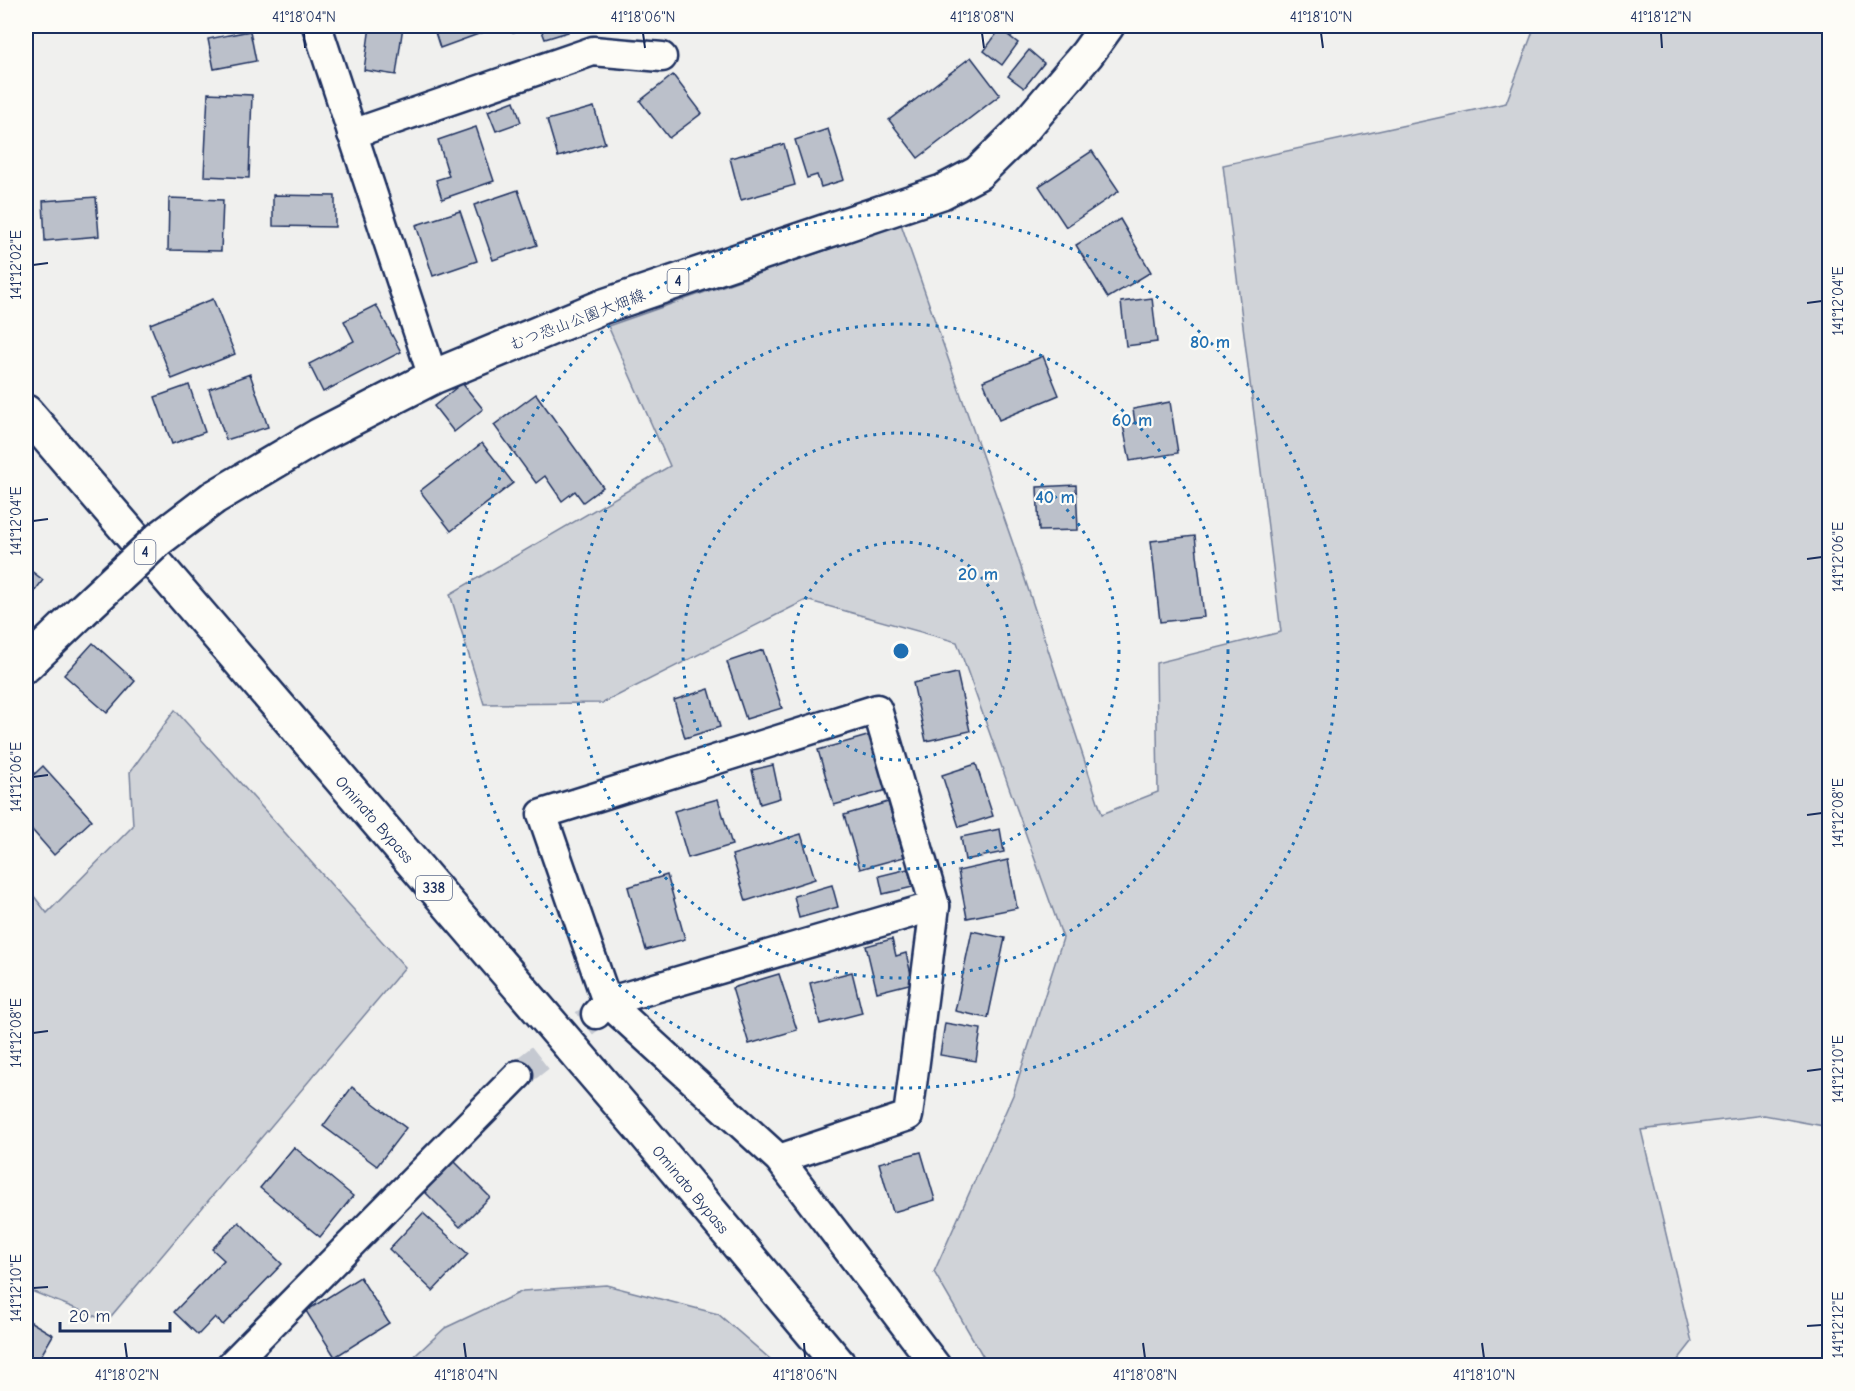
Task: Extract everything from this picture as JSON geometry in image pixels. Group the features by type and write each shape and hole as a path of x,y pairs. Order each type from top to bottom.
{"main road":[{"name":"むつ恐山公園大畑線","path":"27,661 159,538 213,498 318,436 433,377 604,306 942,192 978,173 1023,129 1087,54 1107,26"},
{"name":"Ominato Bypass","path":"26,412 643,1131 840,1365"}],"street":[{"path":"317,26 433,377"},
{"path":"352,135 593,51 662,57"},
{"path":"779,1159 909,1116 935,906 877,709 542,814 601,1008 779,1159 936,1365"},
{"path":"601,1008 935,906"},
{"path":"230,1365 518,1075"}],"shaded area":[{"path":"1535,26 1829,26 1829,1127 1764,1115 1641,1130 1692,1342 1674,1365 988,1365 934,1272 1013,1095 1063,938 957,642 806,600 603,703 484,704 450,594 670,466 608,326 901,224 1017,555 1102,814 1158,792 1156,663 1281,632 1223,165 1506,103"},
{"path":"175,710 405,967 107,1321 26,1289 26,886 47,913 133,826 130,772"},
{"path":"606,1285 718,1314 777,1365 405,1365 445,1328 523,1291"}],"building":[{"path":"370,26 403,26 396,75 364,70"},
{"path":"433,26 482,26 484,32 440,48"},
{"path":"510,26 536,26 513,33"},
{"path":"540,26 566,26 568,32 545,39"},
{"path":"1000,29 1018,43 1002,65 984,51"},
{"path":"250,31 256,61 214,69 208,39"},
{"path":"1029,50 1044,63 1024,88 1008,76"},
{"path":"971,57 1000,95 918,158 889,120"},
{"path":"673,75 702,113 669,138 640,101"},
{"path":"208,93 252,95 249,178 204,176"},
{"path":"514,101 521,122 496,131 488,111"},
{"path":"594,107 605,143 558,157 547,120"},
{"path":"476,127 494,181 442,199 436,180 449,176 438,140"},
{"path":"828,129 844,180 821,187 817,175 807,178 795,140"},
{"path":"784,144 795,185 741,200 730,158"},
{"path":"1092,151 1119,191 1066,227 1039,186"},
{"path":"518,190 537,245 493,260 474,205"},
{"path":"273,195 335,196 335,227 273,226"},
{"path":"96,197 99,236 45,241 43,201"},
{"path":"169,198 223,200 221,251 168,250"},
{"path":"460,211 477,261 433,276 416,225"},
{"path":"1120,219 1151,272 1108,298 1076,245"},
{"path":"1152,298 1157,342 1126,346 1121,302"},
{"path":"213,299 235,354 172,379 150,324"},
{"path":"376,305 401,352 323,392 309,364 354,341 344,321"},
{"path":"1043,356 1059,395 999,420 983,381"},
{"path":"250,374 268,427 226,440 209,389"},
{"path":"462,383 483,409 454,432 434,406"},
{"path":"189,385 205,432 172,444 155,397"},
{"path":"536,394 603,487 583,502 575,491 562,501 545,476 536,483 494,425"},
{"path":"1170,402 1178,453 1130,461 1123,425 1135,423 1133,409"},
{"path":"482,443 513,483 451,531 420,491"},
{"path":"1076,485 1078,530 1039,531 1037,487"},
{"path":"1195,536 1204,617 1160,622 1151,541"},
{"path":"26,567 43,580 26,603"},
{"path":"93,643 135,681 107,713 64,675"},
{"path":"763,650 782,708 746,719 727,662"},
{"path":"957,673 970,731 926,741 913,683"},
{"path":"709,689 720,727 685,738 674,700"},
{"path":"871,735 887,790 834,805 818,750"},
{"path":"976,764 993,816 959,827 942,775"},
{"path":"773,765 780,798 760,804 752,770"},
{"path":"43,766 92,820 54,855 26,823 26,782"},
{"path":"718,799 732,845 688,858 674,811"},
{"path":"888,802 904,857 860,869 844,815"},
{"path":"1000,829 1004,852 965,860 961,837"},
{"path":"801,834 815,879 746,901 732,855"},
{"path":"1008,860 1017,908 967,918 958,871"},
{"path":"908,869 913,887 883,894 879,876"},
{"path":"667,875 685,939 646,950 628,887"},
{"path":"832,885 838,907 799,918 794,896"},
{"path":"972,931 1005,938 988,1018 955,1011"},
{"path":"892,939 896,956 906,953 913,983 877,992 866,946"},
{"path":"852,972 862,1013 820,1024 810,983"},
{"path":"779,974 797,1030 749,1044 732,988"},
{"path":"945,1023 981,1029 976,1061 940,1055"},
{"path":"352,1087 406,1128 377,1166 323,1126"},
{"path":"294,1147 353,1196 320,1237 260,1188"},
{"path":"921,1152 935,1200 893,1212 879,1163"},
{"path":"453,1160 490,1197 460,1227 423,1190"},
{"path":"423,1213 468,1254 433,1291 389,1249"},
{"path":"239,1222 282,1264 223,1325 215,1317 198,1335 174,1312 224,1260 212,1249"},
{"path":"360,1277 389,1323 335,1357 306,1311"},
{"path":"26,1319 53,1335 35,1366 26,1366"}],"tunnel":[{"path":"518,1075 595,1015"}]}
